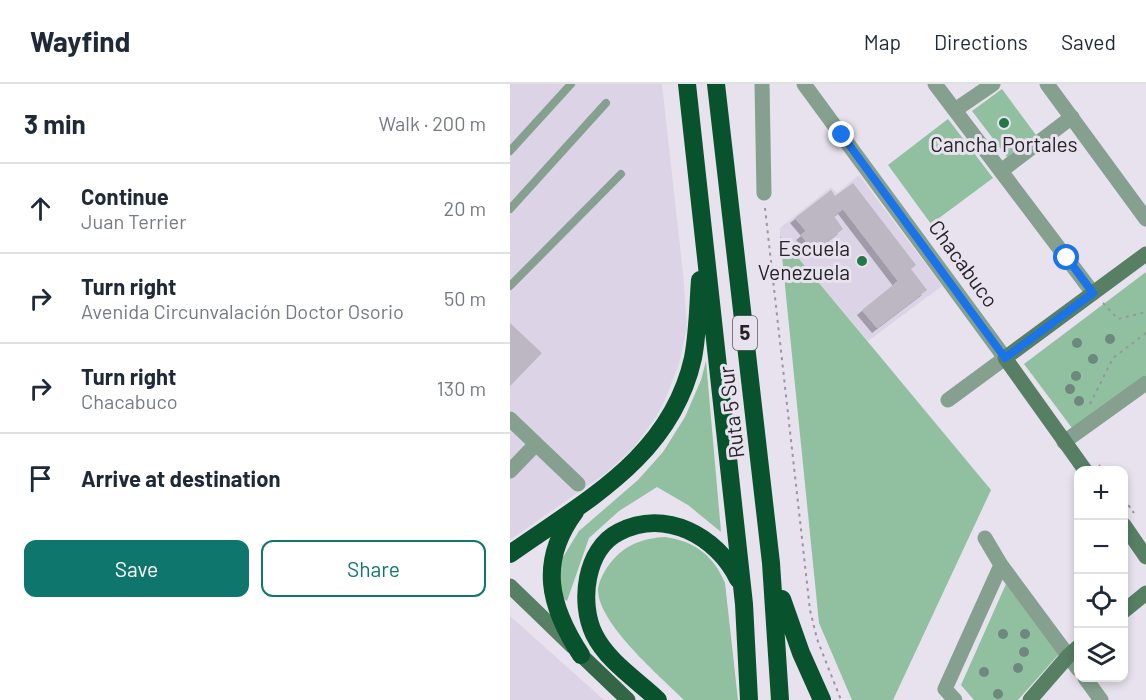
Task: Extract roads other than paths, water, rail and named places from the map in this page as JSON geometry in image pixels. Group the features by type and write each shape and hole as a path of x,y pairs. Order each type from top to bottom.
{"highway":[{"name":"Ruta 5 Sur","path":"687,84 744,604 749,700"},
{"name":"Ruta 5 Sur","path":"717,84 771,563 780,700"},
{"path":"510,554 613,481 646,450 664,426 678,402 695,345 704,239"},
{"path":"581,654 557,612 552,581 556,549 569,520 582,503"},
{"path":"658,700 609,655 601,646 590,624 586,599 589,574 593,562 608,541 617,532 652,524 675,525 698,534 718,549 733,568 744,604"},
{"path":"771,563 785,610 822,700"}],"main road":[{"path":"1005,358 1146,254"},
{"name":"Chacabuco","path":"1005,358 1081,466"},
{"path":"1128,531 1146,556"},
{"path":"512,589 628,700"},
{"path":"1128,608 1146,593"},
{"path":"1030,700 1074,651"}],"street":[{"path":"762,84 764,193"},
{"name":"Chacabuco","path":"804,84 1005,358"},
{"path":"935,84 1093,293"},
{"path":"955,110 993,84"},
{"path":"1053,86 1072,117 1146,219"},
{"path":"1001,171 1072,117"},
{"path":"948,400 1005,358"},
{"path":"1064,442 1146,383"},
{"path":"510,419 578,484"},
{"path":"510,471 536,444"},
{"path":"985,538 1001,565 1074,651"},
{"path":"956,700 945,689 1001,565"},
{"path":"1088,682 1101,700"}],"lane":[{"path":"510,152 571,84"},
{"path":"510,209 606,103"},
{"path":"510,286 621,174"}],"place":[{"name":"Cancha Portales","path":"1004,123"},
{"name":"Escuela Venezuela","path":"862,261"}]}
